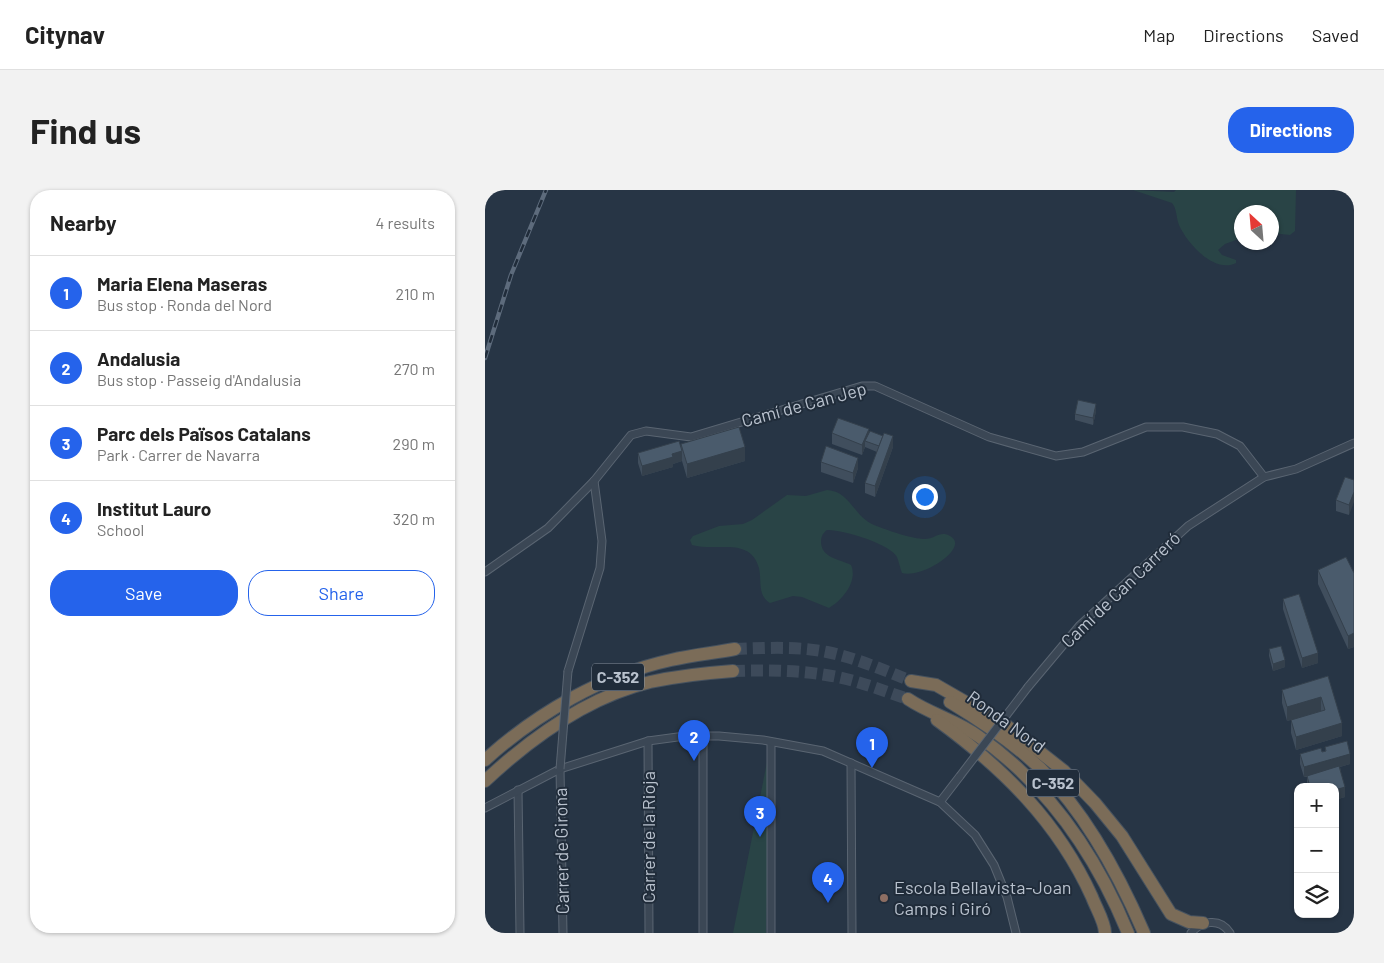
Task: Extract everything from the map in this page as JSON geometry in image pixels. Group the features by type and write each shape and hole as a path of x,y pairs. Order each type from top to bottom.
{"highway":[{"name":"C-352","path":"485,760 547,712 591,689 622,676 670,660 735,649"},
{"name":"C-352","path":"485,781 509,758 554,725 614,695 648,683 691,674 733,670"},
{"name":"Ronda Nord","path":"1144,933 1103,852 1083,821 1042,770 987,725 911,681 935,685 976,708 1027,742 1064,771 1095,803 1122,836 1155,885 1171,914 1189,922 1203,923"},
{"name":"Ronda Nord","path":"1105,933 1085,883 1039,812 988,758 911,702 952,720 977,735 1011,760 1032,781 1074,832 1102,878 1129,933"}],"street":[{"name":"Camí de Can Jep","path":"485,572 548,528 594,481 631,435 646,432 691,437 863,386 875,386 989,437 1056,456 1083,452 1146,427 1183,427 1217,434 1240,446 1264,477"},
{"name":"Camí de Can Carreró","path":"940,802 1028,687 1080,625 1188,526 1264,477 1296,469 1354,443"},
{"name":"Carrer de Girona","path":"563,933 561,769 568,671 600,568 602,541 594,481"},
{"path":"485,808 561,769 648,741 685,736 703,736 771,742 823,751 940,802 975,836 994,865 1007,896 1016,933"},
{"path":"703,736 703,933"},
{"name":"Carrer de la Rioja","path":"648,741 649,933"},
{"path":"771,742 771,933"},
{"path":"851,763 852,933"},
{"path":"518,790 520,933"},
{"path":"1191,933 1203,923 1219,923 1230,933"}],"green space":[{"path":"1133,190 1174,192 1176,190 1296,190 1295,231 1290,235 1279,234 1279,205 1234,205 1234,241 1225,244 1218,250 1222,255 1236,260 1236,263 1228,265 1219,264 1210,261 1202,255 1188,240 1179,225 1172,203"},
{"path":"827,490 835,491 847,499 861,516 874,525 920,539 929,539 940,534 946,534 955,541 954,547 949,554 932,567 911,574 902,573 897,557 886,547 854,535 827,530 821,540 824,551 831,557 851,565 853,571 848,590 829,608 802,597 793,596 770,603 763,596 759,568 755,558 748,552 731,547 692,545 690,540 693,536 719,526 743,524 752,520 787,495 806,496"},
{"path":"771,742 766,933 733,933"}],"building":[{"path":"1078,400 1096,404 1093,418 1075,414"},
{"path":"838,418 869,429 862,445 832,433"},
{"path":"739,427 745,447 687,464 681,444"},
{"path":"870,431 883,436 879,446 865,441"},
{"path":"884,433 893,436 875,486 865,483"},
{"path":"679,441 682,451 672,454 673,457 642,466 638,453"},
{"path":"826,446 858,458 853,473 821,462"},
{"path":"1345,477 1354,480 1354,492 1349,505 1336,500"},
{"path":"1346,557 1354,573 1354,633 1348,636 1318,570"},
{"path":"1299,594 1318,653 1302,658 1283,599"},
{"path":"1281,646 1285,660 1273,664 1269,649"},
{"path":"1328,676 1342,723 1296,737 1291,720 1325,710 1321,697 1287,707 1282,690"},
{"path":"1347,741 1350,754 1304,767 1300,754 1321,748 1322,752 1326,751 1325,747"},
{"path":"1339,766 1345,787 1339,789 1339,783 1309,783 1307,776"}],"tunnel":[{"path":"735,649 793,648 816,650 859,661 911,681"},
{"path":"733,671 803,672 826,675 857,682 908,699"}],"railway":[{"path":"485,358 511,275 546,190"}],"place":[{"name":"Andalusia","path":"694,761"},
{"name":"Maria Elena Maseras","path":"872,768"},
{"name":"Parc dels Països Catalans","path":"760,837"},
{"name":"Escola Bellavista-Joan Camps i Giró","path":"884,898"},
{"name":"Institut Lauro","path":"828,903"}]}
